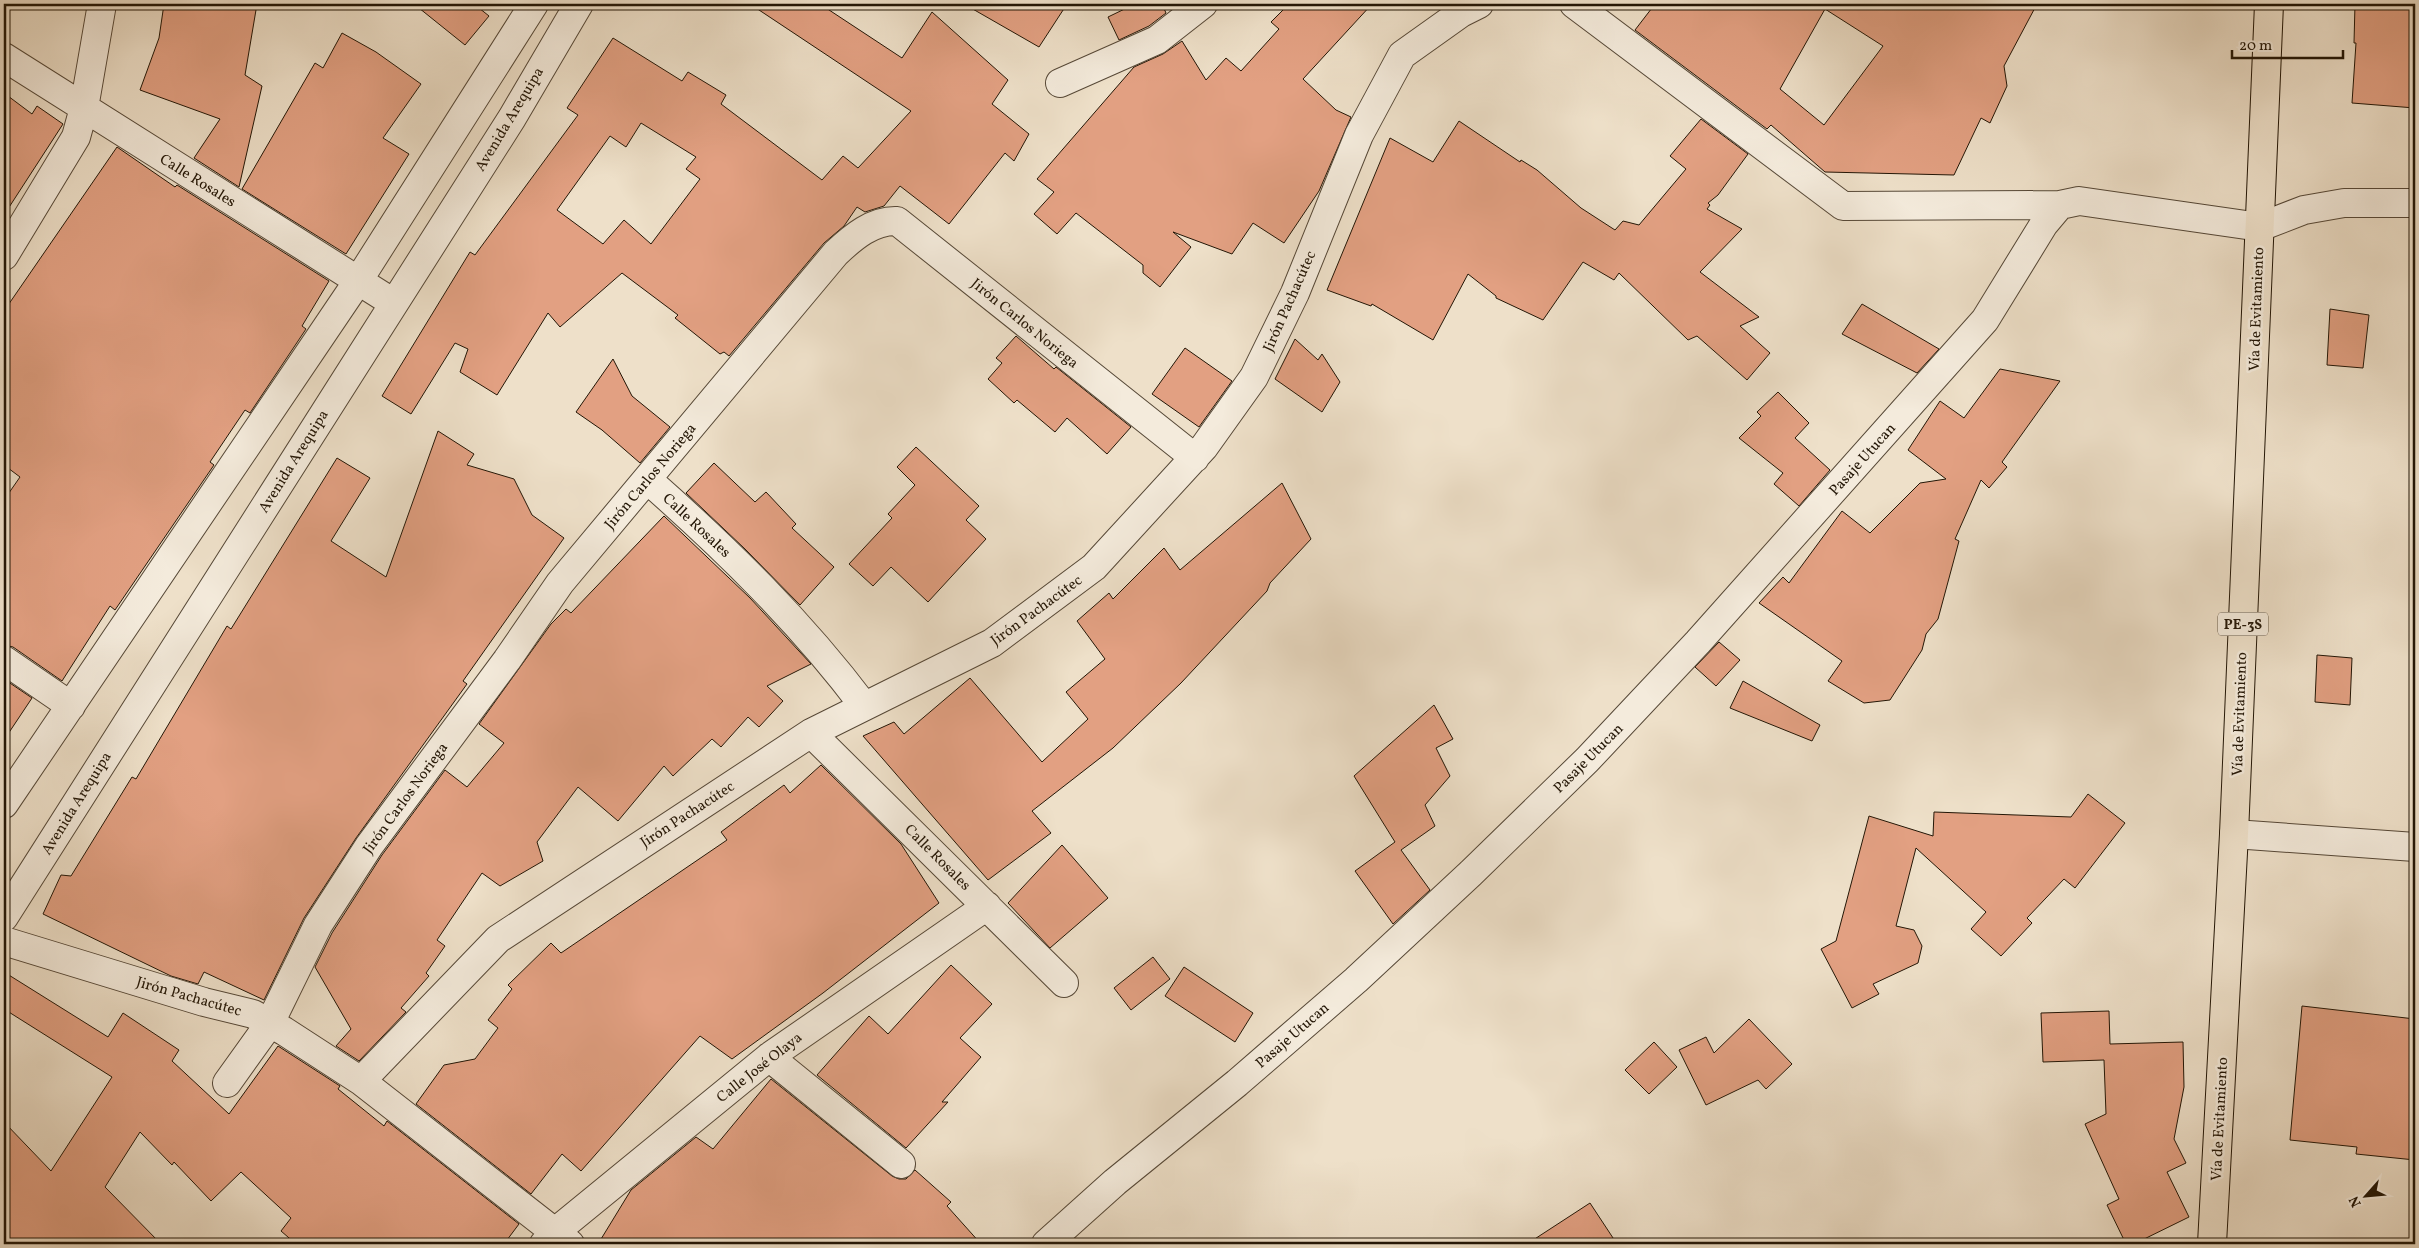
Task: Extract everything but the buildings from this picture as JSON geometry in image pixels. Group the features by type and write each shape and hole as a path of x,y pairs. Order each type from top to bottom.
{"highway":[{"name":"Vía de Evitamiento","path":"2212,1244 2234,834 2269,4"}],"street":[{"path":"4,256 76,137 84,108 93,44 102,4"},
{"path":"4,804 358,281 534,4"},
{"name":"Avenida Arequipa","path":"4,917 392,302 512,118 579,4"},
{"path":"1060,82 1157,40 1202,4"},
{"name":"Jirón Pachacútec","path":"361,1081 498,940 811,733 992,643 1094,567 1195,458 1254,377 1294,293 1359,136 1402,55 1461,13 1479,4"},
{"path":"1574,4 1843,206 2060,205 2078,201 2260,227 2304,210 2344,203 2415,203"},
{"name":"Calle Rosales","path":"4,57 392,302"},
{"name":"Pasaje Utucan","path":"1046,1244 1115,1182 1237,1083 1356,980 1471,873 1586,760 1698,642 1985,320 2044,224 2060,205"},
{"name":"Jirón Carlos Noriega","path":"227,1084 270,1023 318,924 369,846 507,660 560,583 836,253 865,230 887,220 897,221 1195,458"},
{"name":"Calle Rosales","path":"648,480 722,546 827,657 864,706"},
{"path":"4,660 71,706"},
{"name":"Calle Rosales","path":"811,733 1064,983"},
{"path":"2234,834 2415,847"},
{"name":"Calle José Olaya","path":"557,1240 769,1057 987,906"},
{"name":"Jirón Pachacútec","path":"4,941 253,1014 270,1023 361,1081 557,1240"},
{"path":"769,1057 901,1164"}]}
